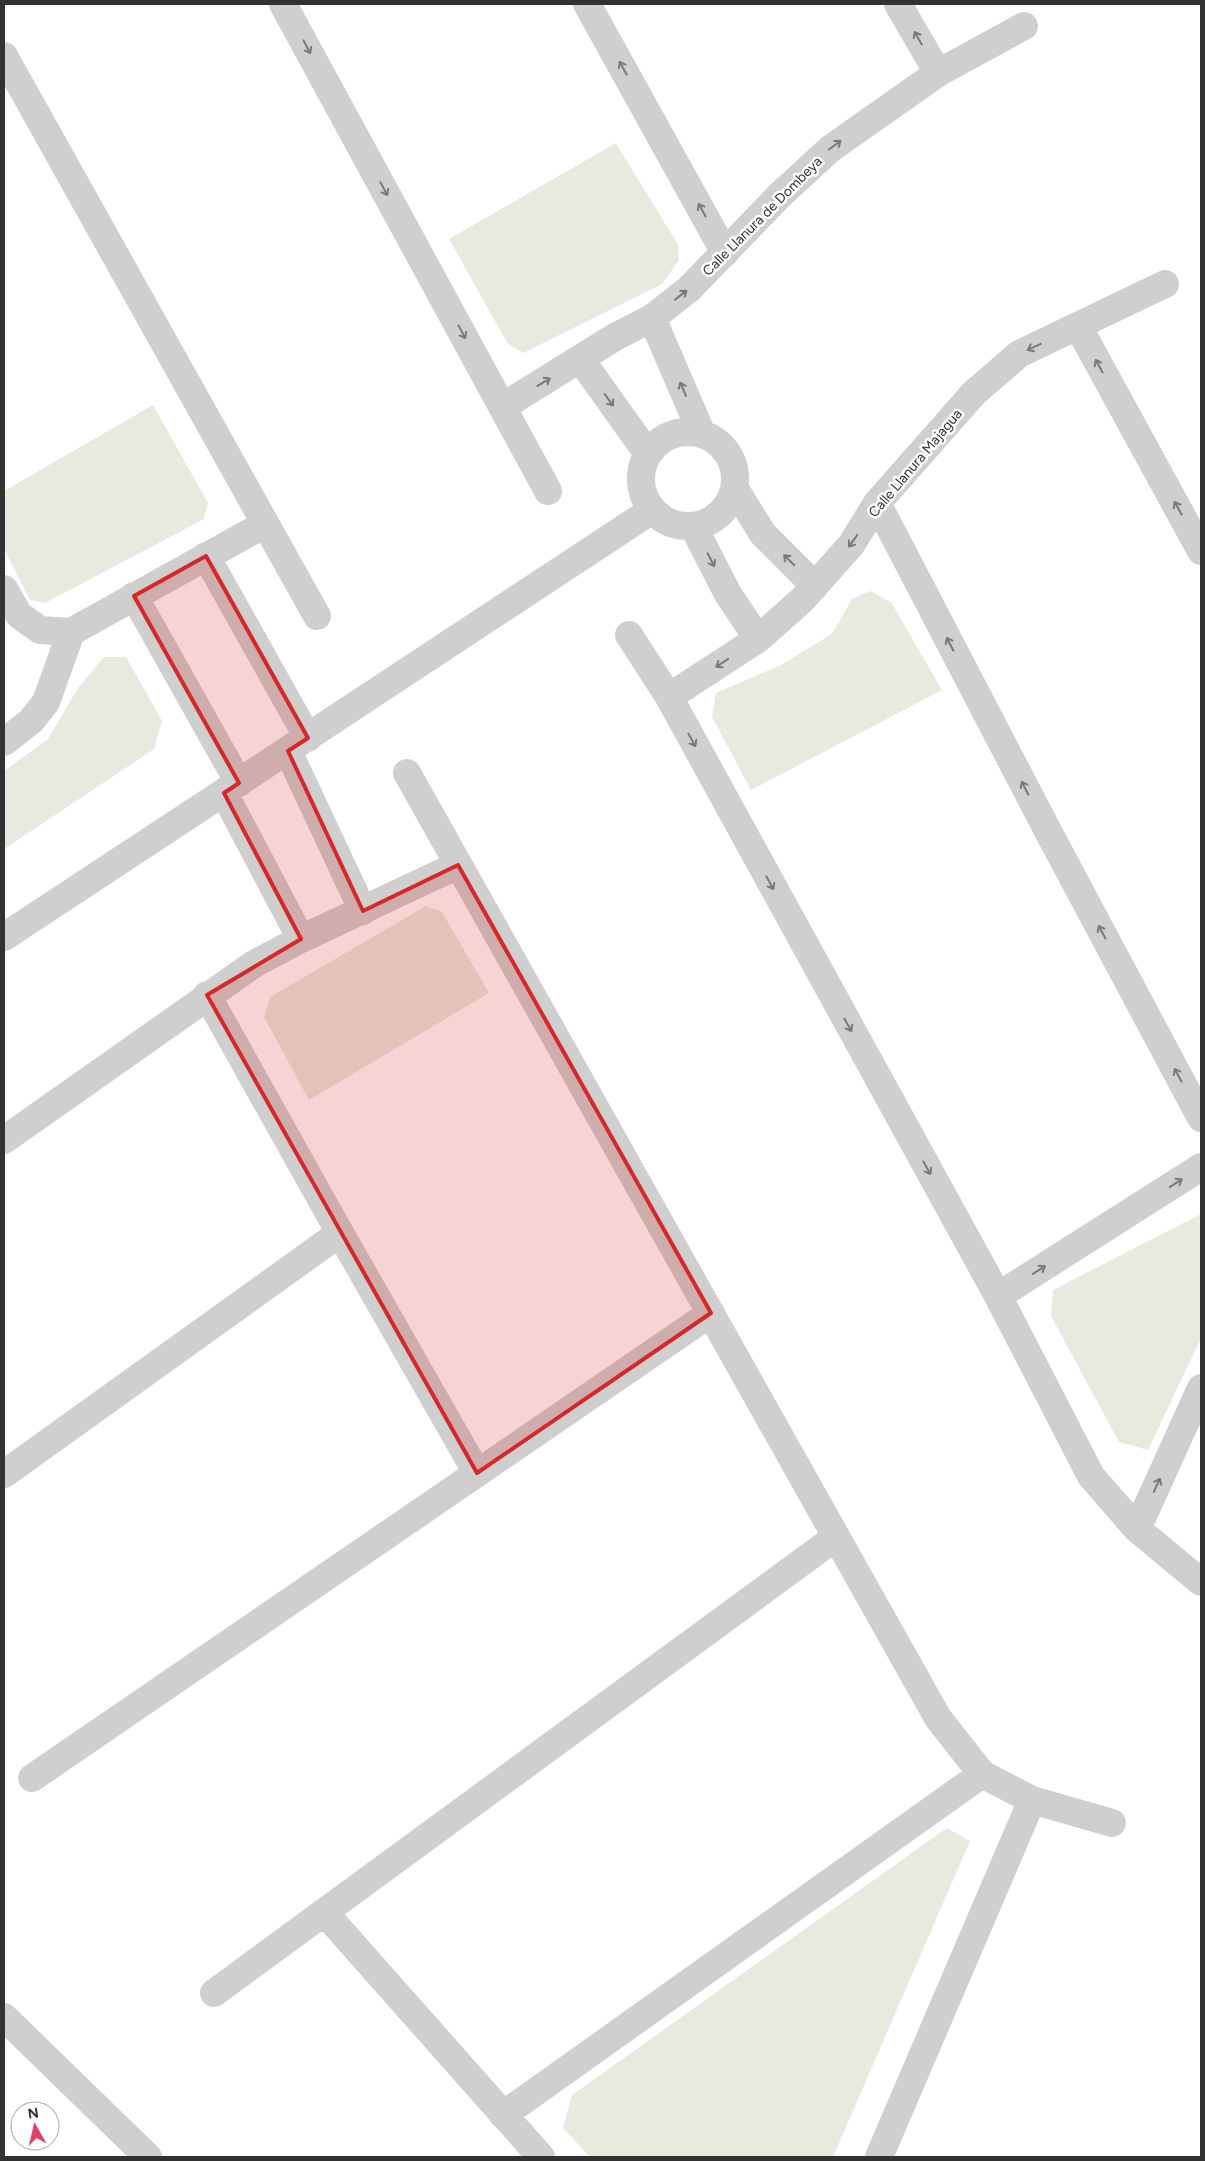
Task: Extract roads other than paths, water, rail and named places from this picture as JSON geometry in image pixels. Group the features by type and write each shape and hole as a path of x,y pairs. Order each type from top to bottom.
{"street":[{"path":"284,4 548,490"},
{"path":"587,4 725,252"},
{"path":"898,4 938,73"},
{"name":"Calle Llanura de Dombeya","path":"502,407 581,360 615,337 652,318 689,289 780,195 830,149 938,73 1024,26"},
{"path":"4,56 317,616"},
{"name":"Calle Llanura Majagua","path":"669,697 758,639 815,586 851,544 877,503 974,393 1019,354 1165,284"},
{"path":"652,318 702,434"},
{"path":"1078,326 1201,550"},
{"path":"581,360 648,454"},
{"path":"687,432 702,434 720,444 732,461 735,475 734,489 729,502 720,514 707,522 693,526 678,526 664,520 652,510 644,497 640,483 642,468 648,454 658,442 672,434 687,432"},
{"path":"734,489 763,534 815,586"},
{"path":"877,503 1049,833 1201,1118"},
{"path":"4,937 652,510"},
{"path":"4,589 19,615 40,630 70,632 265,524"},
{"path":"693,526 728,594 758,639"},
{"path":"206,556 298,744 363,911"},
{"path":"134,596 231,788 301,938"},
{"path":"4,742 31,722 46,702 70,632"},
{"path":"629,635 669,697 998,1296 1091,1476 1137,1529 1201,1582"},
{"path":"408,774 938,1718 982,1774 1032,1800 1112,1823"},
{"path":"4,1140 207,995 254,964 301,938 363,911 458,865"},
{"path":"207,995 477,1473"},
{"path":"998,1296 1201,1167"},
{"path":"4,1474 340,1233"},
{"path":"32,1778 710,1313"},
{"path":"1137,1529 1201,1388"},
{"path":"214,1993 836,1537"},
{"path":"503,2115 982,1774"},
{"path":"878,2157 1032,1800"},
{"path":"324,1912 541,2157"},
{"path":"4,2016 148,2157"}]}
